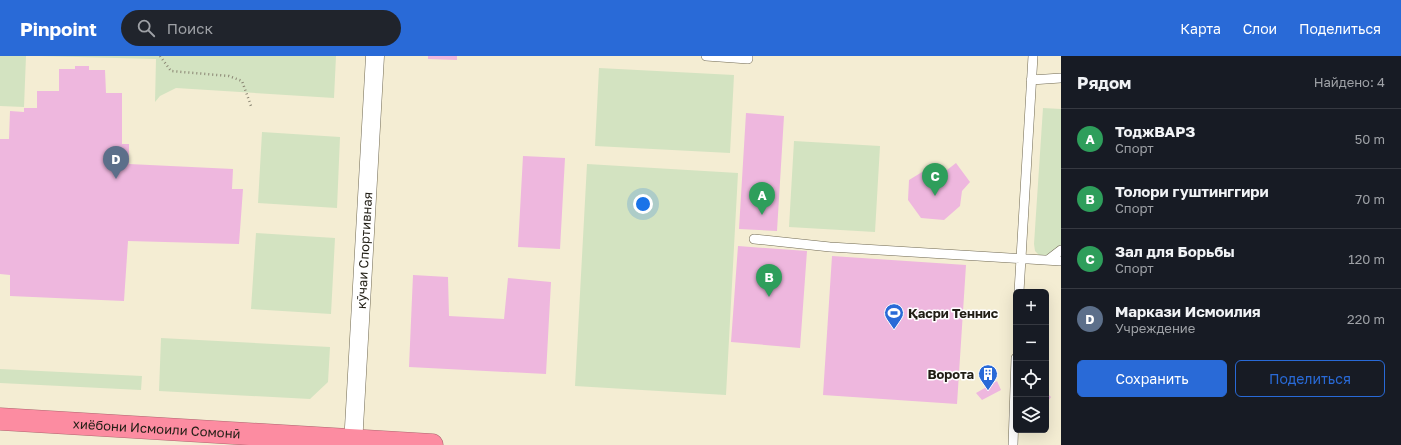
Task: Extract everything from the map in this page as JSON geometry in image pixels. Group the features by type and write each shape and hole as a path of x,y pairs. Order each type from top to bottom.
{"highway":[{"name":"хиёбони Исмоили Сомонӣ","path":"0,419 353,443 432,445"}],"street":[{"name":"кӯчаи Спортивная","path":"353,443 375,56"}],"lane":[{"path":"706,56 748,59 748,56"},
{"path":"1019,289 1033,56"},
{"path":"1031,80 1061,78"},
{"path":"754,239 830,247 1061,261"},
{"path":"1048,260 1061,250"},
{"path":"1013,445 1016,361"}],"path":[{"path":"160,56 171,72 229,76 242,81 251,106"}],"green space":[{"path":"0,56 26,56 24,107 0,106"},
{"path":"39,56 336,56 334,98 176,88 160,96 155,102 156,59"},
{"path":"599,68 734,75 730,153 595,146"},
{"path":"1043,108 1061,109 1061,257 1040,256 1035,251 1034,244"},
{"path":"262,132 340,137 337,208 258,203"},
{"path":"794,141 880,146 875,232 789,227"},
{"path":"587,164 738,173 726,395 575,386"},
{"path":"256,233 335,238 331,314 251,309"},
{"path":"161,338 330,347 328,382 310,399 159,391"},
{"path":"0,369 142,376 141,390 0,383"}],"building":[{"path":"428,56 457,56 457,60 428,59"},
{"path":"75,66 89,66 89,70 105,70 106,93 122,93 122,144 129,144 129,164 233,169 232,189 243,189 239,244 128,241 124,301 10,296 10,275 0,274 0,139 9,139 10,111 24,112 24,108 37,108 37,91 59,91 59,69 75,69"},
{"path":"746,113 784,116 777,231 739,229"},
{"path":"523,156 565,158 560,249 518,247"},
{"path":"956,163 970,182 962,191 960,206 944,220 921,218 908,200 909,180 927,169 947,170"},
{"path":"738,246 807,251 800,348 731,342"},
{"name":"Қасри Теннис","path":"832,256 966,265 957,404 823,395"},
{"path":"413,275 448,277 449,316 504,319 508,278 551,282 546,374 409,367"},
{"name":"Ворота","path":"997,381 1001,390 982,400 976,393"}],"place":[{"name":"Маркази Исмоилия","path":"116,179"},
{"name":"Зал для Борьбы","path":"935,196"},
{"name":"ТоджВАРЗ","path":"762,215"},
{"name":"Толори гуштинггири","path":"769,297"},
{"name":"Қасри Теннис","path":"894,330"},
{"name":"Ворота","path":"988,391"}]}
